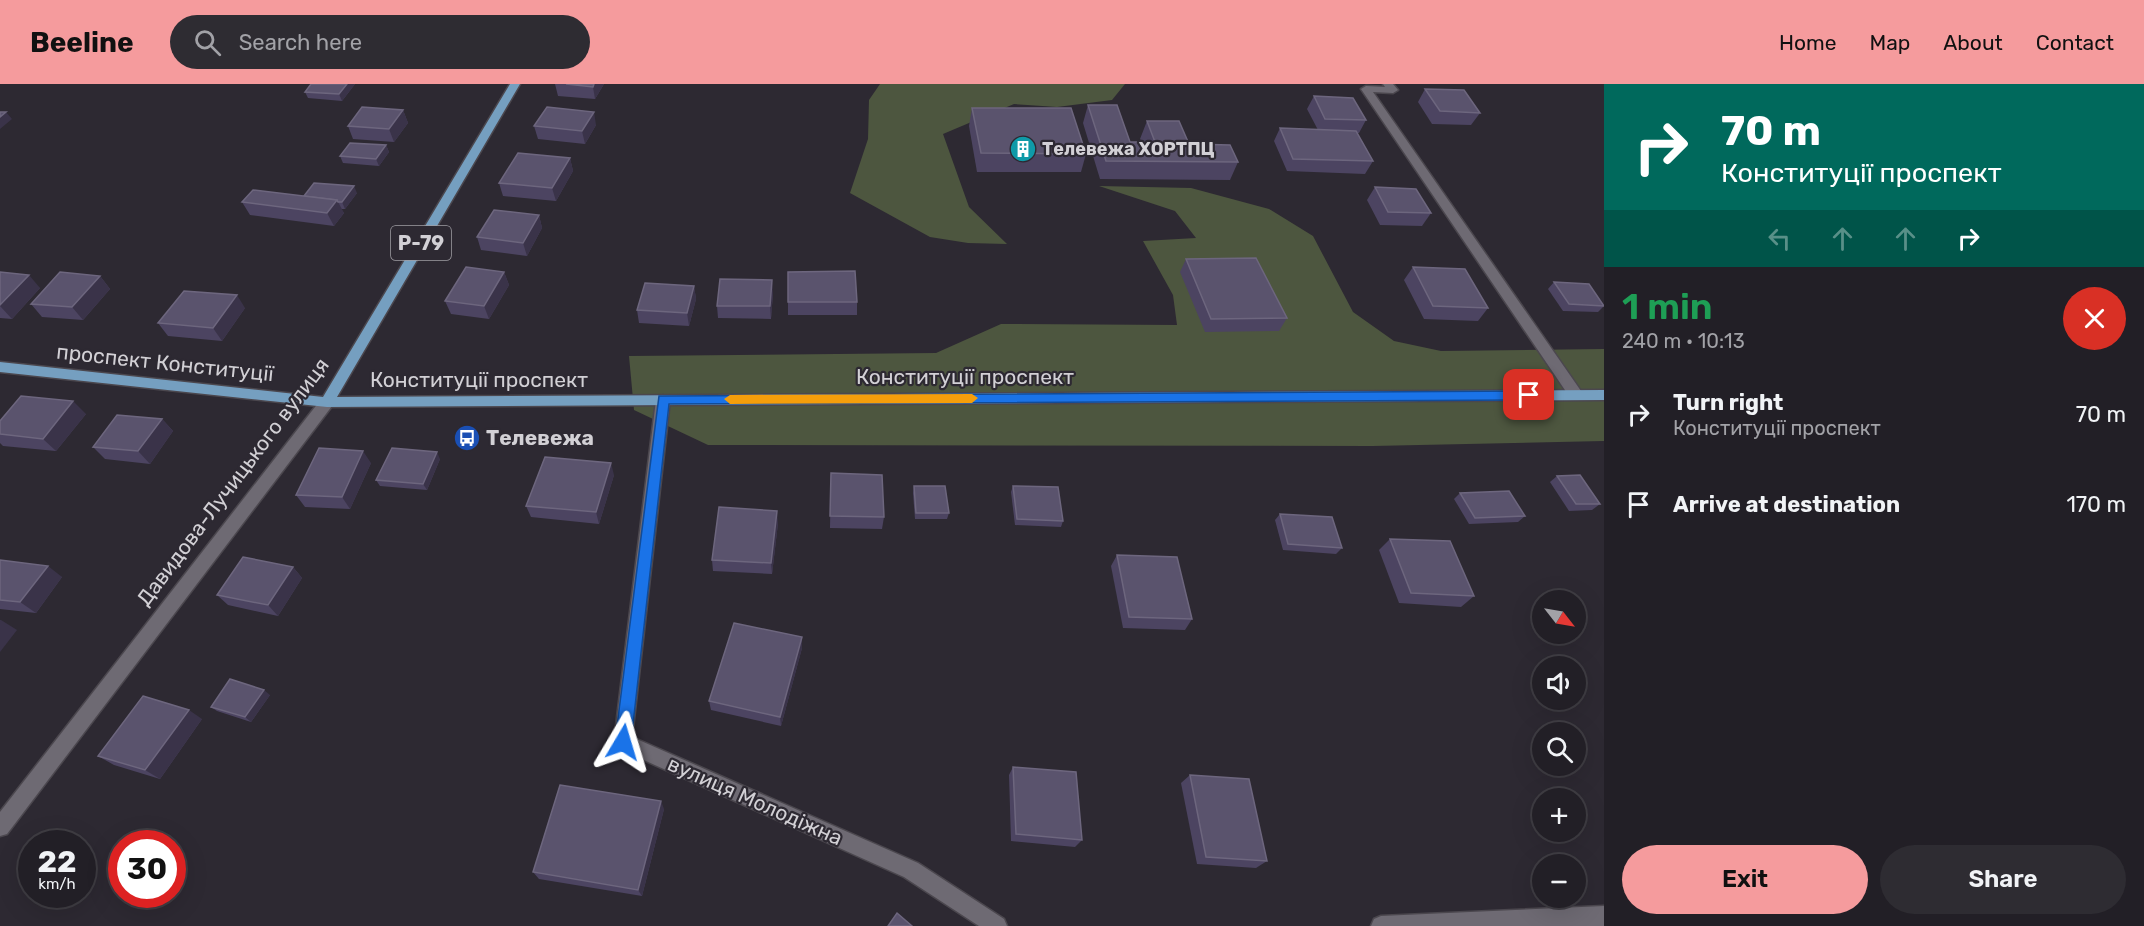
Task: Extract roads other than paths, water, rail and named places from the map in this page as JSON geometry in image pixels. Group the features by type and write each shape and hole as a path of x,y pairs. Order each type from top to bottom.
{"main road":[{"name":"Давидова-Лучицького вулиця","path":"327,402 515,84"},
{"name":"проспект Конституції","path":"0,367 327,402"},
{"name":"Конституції проспект","path":"327,402 1604,395"}],"street":[{"path":"1388,84 1393,90 1366,89 1576,395"},
{"name":"вулиця Молодiжна","path":"663,400 623,742 911,870 996,926"},
{"name":"Давидова-Лучицького вулиця","path":"0,827 327,402"},
{"path":"1381,926 1604,916"}],"place":[{"name":"Телевежа ХОРТПЦ","path":"1023,149"},
{"name":"Телевежа","path":"467,438"}]}
